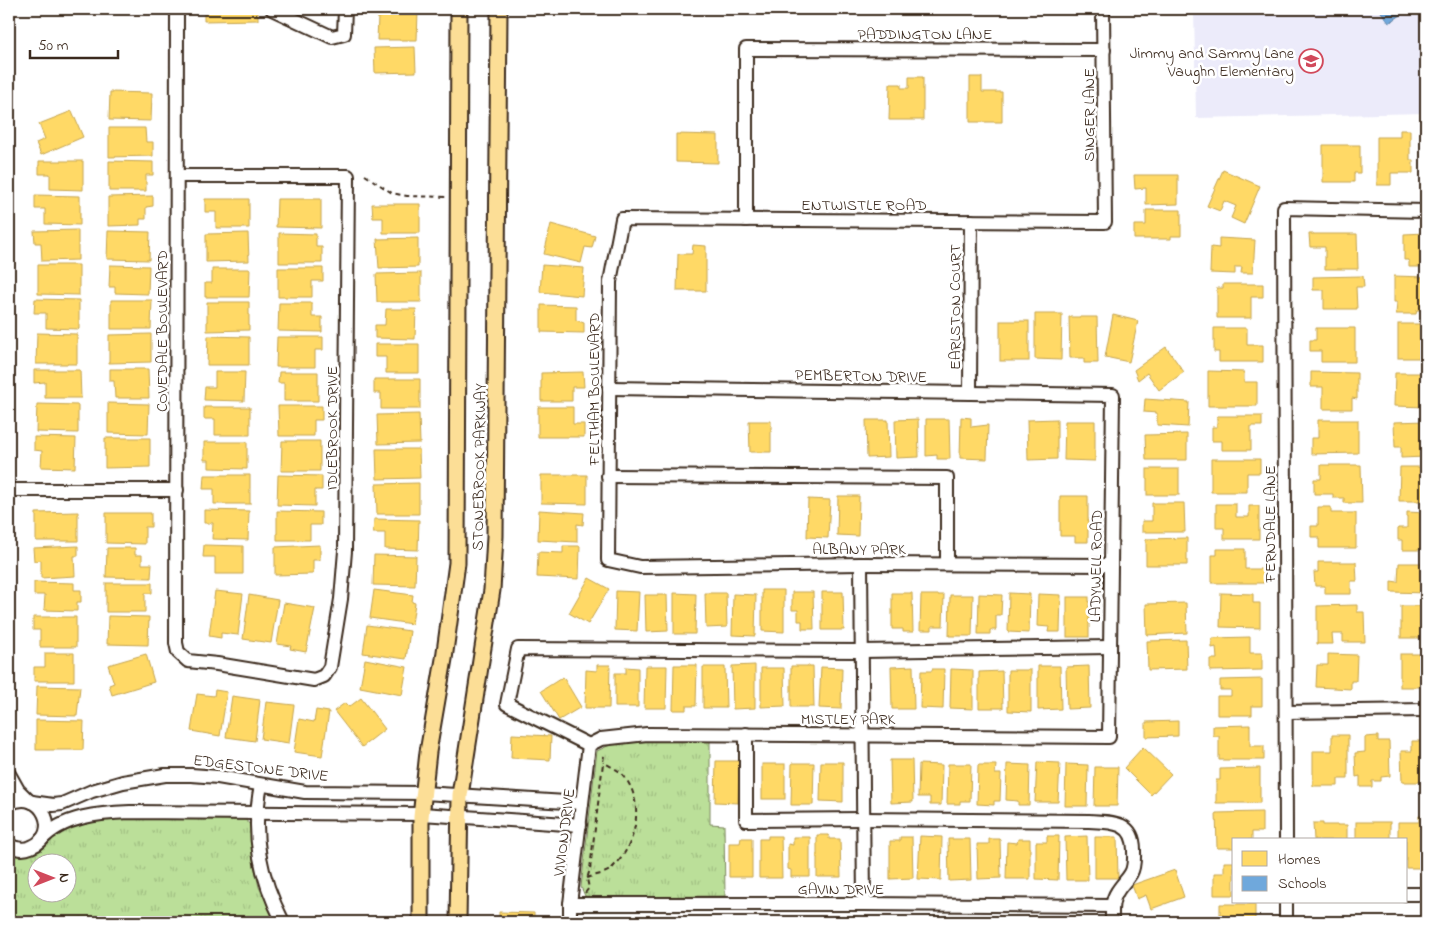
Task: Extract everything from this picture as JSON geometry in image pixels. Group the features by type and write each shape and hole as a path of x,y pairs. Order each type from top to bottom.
{"main road":[{"name":"STONEBROOK PARKWAY","path":"420,922 422,814 428,752 444,659 457,563 459,9"},
{"name":"STONEBROOK PARKWAY","path":"458,922 460,795 492,590 495,536 499,9"}],"street":[{"name":"COVEDALE BOULEVARD","path":"177,9 176,643 178,652"},
{"path":"272,9 332,37 344,34 345,9"},
{"name":"SINGER LANE","path":"1103,9 1105,222"},
{"name":"PADDINGTON LANE","path":"746,220 746,49 1104,50"},
{"name":"IDLEBROOK DRIVE","path":"178,176 348,176 346,551 341,599 330,666 324,676 314,680 188,661 178,652"},
{"name":"FERNDALE LANE","path":"1286,838 1284,208 1426,212"},
{"name":"ENTWISTLE ROAD","path":"622,219 1105,222"},
{"name":"FELTHAM BOULEVARD","path":"608,560 610,282 622,219"},
{"name":"EARLSTON COURT","path":"970,393 971,221"},
{"name":"PEMBERTON DRIVE","path":"609,388 1114,394"},
{"name":"LADYWELL ROAD","path":"1109,737 1114,394"},
{"path":"608,476 947,478 947,564"},
{"path":"9,490 177,490"},
{"name":"ALBANY PARK","path":"608,560 640,567 861,564 1111,565"},
{"path":"861,564 864,904"},
{"path":"589,745 507,704 518,649 862,650 1110,647"},
{"path":"1286,712 1426,710"},
{"name":"MISTLEY PARK","path":"589,745 601,739 646,734 1109,737"},
{"path":"746,734 746,820 863,819 1111,822 1122,825 1130,834 1134,846 1134,862 1132,872 1116,893 1112,906 1112,922"},
{"name":"VIVION DRIVE","path":"570,922 570,904 589,745"},
{"path":"9,774 18,790 42,809 47,820 47,829 41,840"},
{"name":"EDGESTONE DRIVE","path":"9,804 17,800 53,805 62,804 92,791 118,783 165,775 218,777 305,792 424,793 582,803"},
{"path":"262,785 258,813 259,850 264,878 283,922"},
{"path":"11,847 29,848 59,825 82,818 130,812 422,814 580,825"},
{"path":"1408,894 1426,894"},
{"name":"GAVIN DRIVE","path":"570,904 1112,906"},
{"path":"1286,904 1286,922"}],"path":[{"path":"365,175 392,193 418,197 446,197"},
{"path":"585,893 589,888 588,878 604,756"},
{"path":"588,878 610,870 629,845 636,825 637,812 629,786 623,775 603,762"}],"shaded area":[{"name":"Jimmy and Sammy Lane Vaughn Elementary","path":"1194,9 1426,9 1426,113 1196,118"}],"green space":[{"path":"653,740 710,740 710,824 724,825 725,896 585,896 581,887 597,751 614,743"},
{"path":"113,818 244,818 251,826 254,865 259,887 276,922 9,922 9,851 30,852 38,850 62,827"}],"building: Homes":[{"path":"204,9 258,9 258,20 204,21"},
{"path":"383,12 418,12 417,40 377,40 378,17 382,17"},
{"path":"415,47 416,72 375,73 374,48"},
{"path":"909,77 923,77 923,120 889,120 890,84 901,84 901,88 909,88"},
{"path":"970,77 982,77 982,92 1002,92 1002,122 970,122"},
{"path":"110,92 152,93 151,121 109,120"},
{"path":"72,111 83,137 41,155 36,143 45,139 39,124"},
{"path":"109,128 145,128 146,142 153,142 153,156 109,157"},
{"path":"1400,130 1410,130 1410,160 1413,160 1413,173 1391,173 1391,185 1377,185 1377,137 1400,137"},
{"path":"676,134 718,135 718,163 676,162"},
{"path":"1323,145 1360,145 1360,173 1354,173 1354,182 1323,182"},
{"path":"39,161 83,161 83,190 50,189 50,174 39,174"},
{"path":"109,161 153,162 153,175 146,175 146,191 109,191"},
{"path":"1223,170 1260,186 1244,224 1231,218 1236,206 1224,201 1220,211 1207,206"},
{"path":"1134,175 1178,175 1178,204 1146,205 1146,188 1135,189"},
{"path":"35,195 80,196 80,225 45,224 45,209 35,209"},
{"path":"153,196 153,206 146,207 146,219 140,219 140,225 108,226 108,197"},
{"path":"205,199 249,199 249,228 216,228 216,212 205,212"},
{"path":"277,199 321,199 321,228 276,227"},
{"path":"372,204 420,204 420,233 383,233 383,218 373,218"},
{"path":"1146,210 1181,210 1181,236 1171,236 1171,239 1134,239 1134,225 1146,225"},
{"path":"551,224 595,236 592,248 585,247 581,263 544,254"},
{"path":"78,230 78,260 42,261 41,243 35,243 34,231"},
{"path":"108,231 150,232 149,260 107,259"},
{"path":"248,233 249,261 206,262 206,234"},
{"path":"279,233 316,234 316,247 322,247 322,263 279,263"},
{"path":"1426,233 1426,267 1409,267 1409,260 1404,260 1404,234"},
{"path":"1309,234 1357,234 1358,269 1325,269 1325,247 1310,247"},
{"path":"418,238 418,267 379,268 377,239"},
{"path":"1219,238 1255,240 1253,273 1241,273 1242,267 1235,267 1235,274 1210,273 1211,247 1219,248"},
{"path":"693,245 706,246 706,291 677,291 678,254 692,254"},
{"path":"38,265 79,265 79,295 38,294"},
{"path":"110,265 149,266 148,294 115,293 115,287 109,287"},
{"path":"542,265 584,268 582,296 540,292"},
{"path":"278,268 323,268 323,281 312,281 312,297 278,297"},
{"path":"212,269 250,269 249,297 205,297 205,283 212,283"},
{"path":"421,273 421,302 377,302 376,274"},
{"path":"1363,276 1364,287 1356,287 1357,309 1324,309 1324,290 1313,290 1313,277"},
{"path":"1394,276 1426,277 1425,310 1417,310 1416,314 1396,314 1397,302 1394,302"},
{"path":"1223,284 1263,284 1263,297 1251,297 1251,318 1217,318 1217,288 1223,288"},
{"path":"35,299 79,300 79,329 46,328 46,313 34,313"},
{"path":"111,300 152,300 151,329 111,329"},
{"path":"207,302 249,302 249,330 207,331"},
{"path":"279,303 312,303 312,317 322,317 322,332 278,331"},
{"path":"541,305 576,306 576,320 584,323 584,333 541,332"},
{"path":"386,309 416,309 415,339 375,338 375,325 385,325"},
{"path":"1035,314 1062,314 1061,360 1035,359"},
{"path":"1113,315 1138,321 1129,362 1105,357"},
{"path":"1069,317 1097,317 1098,363 1084,363 1084,358 1070,358"},
{"path":"1000,321 1029,321 1029,361 1000,361"},
{"path":"1398,324 1426,324 1426,358 1398,358"},
{"path":"1214,328 1247,328 1247,345 1263,345 1263,362 1219,362 1219,352 1214,352"},
{"path":"1316,328 1355,328 1355,362 1321,362 1321,351 1310,351 1310,340 1316,340"},
{"path":"37,333 77,334 77,364 36,364"},
{"path":"151,334 151,362 109,363 109,335"},
{"path":"208,336 249,337 249,365 207,365"},
{"path":"277,337 323,337 323,350 315,350 315,367 276,367"},
{"path":"375,344 419,344 419,373 386,373 386,357 375,357"},
{"path":"1166,347 1184,372 1159,390 1147,373 1138,380 1134,370"},
{"path":"110,369 148,369 149,398 115,398 114,381 110,381"},
{"path":"34,370 80,370 81,398 45,398 45,382 34,383"},
{"path":"1208,371 1244,372 1244,382 1257,382 1257,406 1208,406"},
{"path":"215,372 245,372 244,401 204,400 205,387 215,387"},
{"path":"279,372 318,372 318,401 284,401 284,383 278,383"},
{"path":"583,372 584,387 572,387 572,401 541,401 541,373"},
{"path":"1311,372 1357,373 1357,399 1352,398 1352,409 1323,409 1323,387 1311,387"},
{"path":"1395,373 1426,373 1426,384 1423,384 1423,393 1426,393 1426,407 1394,406"},
{"path":"374,379 420,379 420,409 381,409 381,393 374,393"},
{"path":"1145,399 1189,402 1188,427 1157,425 1157,413 1144,412"},
{"path":"108,403 149,404 148,434 108,433"},
{"path":"37,404 78,405 78,433 36,432"},
{"path":"278,406 322,406 322,420 314,420 314,436 279,436"},
{"path":"204,407 250,407 250,435 215,435 215,419 204,419"},
{"path":"538,407 573,407 573,424 584,424 584,437 538,437"},
{"path":"419,414 420,443 378,444 377,415"},
{"path":"1217,416 1262,416 1262,426 1251,426 1251,450 1222,450 1222,441 1212,441 1212,427 1217,427"},
{"path":"961,417 971,418 971,427 988,425 987,459 960,458"},
{"path":"918,419 919,457 896,458 895,420"},
{"path":"926,419 949,419 950,459 937,459 937,455 926,456"},
{"path":"1057,419 1057,459 1028,460 1027,420"},
{"path":"866,420 888,420 889,457 867,458"},
{"path":"1318,420 1358,420 1358,453 1311,454 1311,438 1318,438"},
{"path":"749,421 771,421 771,452 750,452"},
{"path":"1065,421 1095,421 1095,461 1064,460"},
{"path":"1426,421 1426,457 1401,458 1401,447 1395,447 1394,422"},
{"path":"1187,434 1187,460 1146,460 1145,435"},
{"path":"34,437 76,438 75,468 41,467 42,451 34,450"},
{"path":"105,438 150,438 150,467 105,468"},
{"path":"282,441 320,441 320,471 281,471"},
{"path":"204,442 247,442 247,469 209,468 209,460 204,460"},
{"path":"376,449 419,449 420,478 377,479"},
{"path":"1211,459 1260,459 1260,473 1247,473 1247,492 1211,492"},
{"path":"1321,465 1361,465 1362,503 1344,503 1344,498 1333,498 1333,494 1314,494 1314,479 1321,479"},
{"path":"1400,467 1426,467 1426,501 1399,501"},
{"path":"1147,469 1179,469 1179,495 1147,495"},
{"path":"204,475 250,475 250,504 214,504 214,489 203,489"},
{"path":"278,475 322,476 322,490 315,490 315,506 277,505"},
{"path":"541,475 587,475 587,504 541,503"},
{"path":"419,483 419,514 377,514 376,484"},
{"path":"838,496 859,496 858,536 837,535"},
{"path":"1060,496 1088,496 1088,542 1075,542 1075,536 1060,536"},
{"path":"808,499 830,500 828,538 807,537"},
{"path":"1152,503 1184,503 1185,532 1142,532 1142,521 1152,521"},
{"path":"1216,504 1236,504 1236,517 1249,517 1249,506 1259,506 1259,539 1224,539 1224,528 1216,528"},
{"path":"1318,507 1331,507 1331,513 1356,513 1356,548 1319,548 1319,537 1311,537 1311,526 1318,526"},
{"path":"204,510 249,511 248,540 212,539 213,523 204,523"},
{"path":"539,510 584,513 583,525 577,524 577,542 538,540"},
{"path":"277,511 321,512 321,525 310,525 310,540 277,540"},
{"path":"78,512 78,541 36,541 36,513"},
{"path":"1407,512 1426,513 1426,550 1402,550 1402,540 1398,540 1398,528 1407,528"},
{"path":"106,513 151,513 151,527 145,527 145,544 106,543"},
{"path":"374,519 419,520 418,550 385,549 385,533 373,533"},
{"path":"1187,538 1187,565 1146,565 1146,539"},
{"path":"204,545 243,546 243,574 215,574 215,557 203,557"},
{"path":"320,545 320,560 313,560 313,574 275,575 275,547"},
{"path":"78,546 78,556 74,556 75,576 41,578 41,560 34,561 33,548"},
{"path":"563,546 580,546 579,579 537,577 538,552 563,553"},
{"path":"107,548 135,548 135,555 142,555 142,564 152,564 151,578 106,577"},
{"path":"1217,549 1245,549 1245,569 1263,569 1264,583 1212,583 1212,555 1217,555"},
{"path":"374,555 416,556 415,586 373,585"},
{"path":"1318,562 1356,562 1357,581 1351,581 1351,594 1325,594 1325,586 1315,586 1314,572 1318,572"},
{"path":"1399,563 1426,563 1426,593 1391,592 1391,581 1398,582"},
{"path":"589,578 609,589 588,624 569,613"},
{"path":"34,582 74,583 74,590 81,590 81,602 77,602 77,611 44,610 45,595 34,595"},
{"path":"106,583 152,583 152,593 145,593 145,612 106,612"},
{"path":"374,590 413,595 412,602 415,603 412,624 370,618"},
{"path":"762,590 784,590 784,632 762,631"},
{"path":"215,591 243,594 238,635 221,633 221,638 209,636"},
{"path":"616,591 639,592 637,631 615,630"},
{"path":"792,592 813,592 814,629 802,629 802,621 798,621 798,610 792,610"},
{"path":"822,592 843,592 844,630 822,630"},
{"path":"674,593 696,594 695,634 674,634"},
{"path":"705,593 726,593 727,627 706,628"},
{"path":"892,593 912,593 913,632 903,632 903,629 892,629"},
{"path":"1009,593 1030,594 1029,633 1008,632"},
{"path":"1221,593 1253,594 1253,603 1260,603 1260,628 1220,627"},
{"path":"733,594 756,595 755,636 732,635"},
{"path":"979,594 1002,595 1001,615 996,615 996,630 990,630 990,634 978,634"},
{"path":"1038,594 1061,595 1060,632 1048,632 1049,627 1037,626"},
{"path":"249,595 278,600 271,643 243,639"},
{"path":"645,595 667,595 668,631 646,632"},
{"path":"921,595 944,595 943,626 932,626 932,630 920,630"},
{"path":"950,595 973,595 972,636 949,636"},
{"path":"1067,597 1089,597 1089,637 1067,637"},
{"path":"284,603 315,608 306,652 290,649 291,646 277,644"},
{"path":"1186,603 1187,633 1147,635 1146,604"},
{"path":"1357,605 1357,612 1364,612 1365,642 1343,642 1343,634 1332,634 1333,644 1317,644 1317,606"},
{"path":"1401,606 1426,606 1426,638 1401,638"},
{"path":"108,616 149,617 148,645 107,644"},
{"path":"33,617 76,617 76,647 40,647 40,630 33,630"},
{"path":"367,625 410,631 406,659 363,653"},
{"path":"1250,637 1250,653 1262,653 1262,670 1210,671 1210,659 1217,659 1216,647 1212,648 1212,638"},
{"path":"1186,640 1187,669 1148,670 1147,641"},
{"path":"45,653 74,653 74,681 34,681 34,667 45,667"},
{"path":"146,654 154,682 112,695 109,685 114,683 108,665"},
{"path":"1328,654 1357,655 1356,681 1351,681 1351,689 1316,687 1317,665 1328,665"},
{"path":"1400,654 1426,654 1426,687 1400,687"},
{"path":"365,659 407,667 402,695 360,687"},
{"path":"597,665 610,665 609,708 585,708 586,670 597,671"},
{"path":"674,665 697,665 696,706 686,706 686,710 673,710"},
{"path":"755,665 755,708 733,709 732,666"},
{"path":"645,666 667,666 666,708 644,708"},
{"path":"791,666 813,666 814,707 791,707"},
{"path":"913,666 914,709 892,709 891,667"},
{"path":"1038,666 1060,666 1061,709 1038,710"},
{"path":"1089,666 1090,708 1067,709 1066,667"},
{"path":"626,667 638,668 638,707 615,707 615,673 626,673"},
{"path":"703,667 725,667 726,708 703,708"},
{"path":"821,667 842,668 841,709 819,708"},
{"path":"761,668 784,668 785,706 761,707"},
{"path":"932,669 944,669 943,709 920,708 921,671 932,671"},
{"path":"951,669 973,670 973,709 950,708"},
{"path":"1008,670 1031,670 1031,712 1008,711"},
{"path":"1002,671 1003,708 979,708 979,672"},
{"path":"563,677 581,707 559,720 541,691"},
{"path":"1262,679 1262,706 1252,706 1252,715 1217,715 1217,696 1231,696 1231,690 1220,690 1220,680"},
{"path":"37,686 80,687 77,716 36,715"},
{"path":"215,690 227,692 220,736 191,731 197,694 214,696"},
{"path":"232,696 260,700 255,741 226,737"},
{"path":"361,698 385,729 362,747 334,711 345,703 349,707"},
{"path":"266,702 294,705 289,743 261,739"},
{"path":"316,710 329,712 322,756 294,752 299,719 314,722"},
{"path":"36,720 84,721 83,750 36,750"},
{"path":"1178,721 1178,736 1146,737 1146,722"},
{"path":"1250,725 1250,746 1264,746 1264,760 1219,760 1219,736 1213,736 1213,726"},
{"path":"512,734 551,736 550,760 511,758"},
{"path":"1332,735 1348,735 1348,779 1338,779 1338,786 1313,786 1313,751 1332,751"},
{"path":"1378,736 1378,741 1389,741 1390,776 1381,777 1381,781 1372,781 1372,787 1360,787 1360,776 1356,777 1355,753 1365,752 1365,737"},
{"path":"1412,741 1426,741 1426,782 1402,782 1401,751 1412,751"},
{"path":"1143,747 1171,774 1151,795 1124,768"},
{"path":"890,760 912,760 913,802 891,803"},
{"path":"716,761 739,761 738,803 715,802"},
{"path":"821,762 843,762 843,802 820,801"},
{"path":"1037,762 1060,763 1058,802 1035,802"},
{"path":"792,763 814,763 813,805 791,805"},
{"path":"762,764 785,764 785,799 762,799"},
{"path":"919,764 942,765 941,805 930,805 930,797 918,797"},
{"path":"948,764 971,764 970,801 960,801 960,804 947,804"},
{"path":"1007,764 1030,765 1029,805 1018,805 1018,801 1006,800"},
{"path":"1066,764 1088,765 1087,806 1065,806"},
{"path":"978,765 996,765 995,774 1001,774 1000,801 994,801 994,805 977,804"},
{"path":"1095,767 1118,767 1117,806 1094,806"},
{"path":"1260,768 1260,803 1216,803 1216,780 1220,780 1220,769"},
{"path":"1262,812 1262,832 1252,832 1252,838 1232,838 1232,848 1217,848 1216,813"},
{"path":"1419,816 1426,816 1426,868 1408,868 1408,838 1398,838 1398,822 1419,822"},
{"path":"1356,822 1390,822 1390,838 1356,838"},
{"path":"1313,823 1347,825 1347,838 1314,838"},
{"path":"817,835 829,835 829,839 840,839 841,877 817,877"},
{"path":"768,836 781,836 782,878 759,878 759,839 768,839"},
{"path":"920,836 942,837 941,880 918,879"},
{"path":"1047,836 1059,836 1058,880 1036,879 1036,842 1047,842"},
{"path":"1087,836 1088,880 1066,880 1065,837"},
{"path":"793,837 810,837 810,877 791,877 791,870 788,869 788,844 793,845"},
{"path":"900,837 912,837 913,878 890,879 890,841 900,841"},
{"path":"1095,837 1117,837 1118,878 1095,878"},
{"path":"741,838 752,838 752,877 729,877 729,843 740,843"},
{"path":"948,839 970,839 971,880 949,881"},
{"path":"989,839 1000,839 1001,878 978,879 977,844 989,844"},
{"path":"1018,839 1030,839 1030,879 1006,879 1007,842 1017,843"},
{"path":"1224,862 1232,862 1232,895 1214,895 1214,873 1224,873"},
{"path":"1175,870 1184,897 1151,909 1146,895 1137,899 1132,885"},
{"path":"1220,904 1255,904 1255,922 1223,922 1223,915 1220,915"},
{"path":"499,912 534,913 534,922 499,922"},
{"path":"1183,919 1183,922 1142,922 1142,920"},
{"path":"1315,919 1337,919 1337,922 1315,922"}],"building: Schools":[{"path":"1379,9 1410,9 1389,23"}],"place":[{"name":"Jimmy and Sammy Lane Vaughn Elementary","path":"1311,61"}]}
